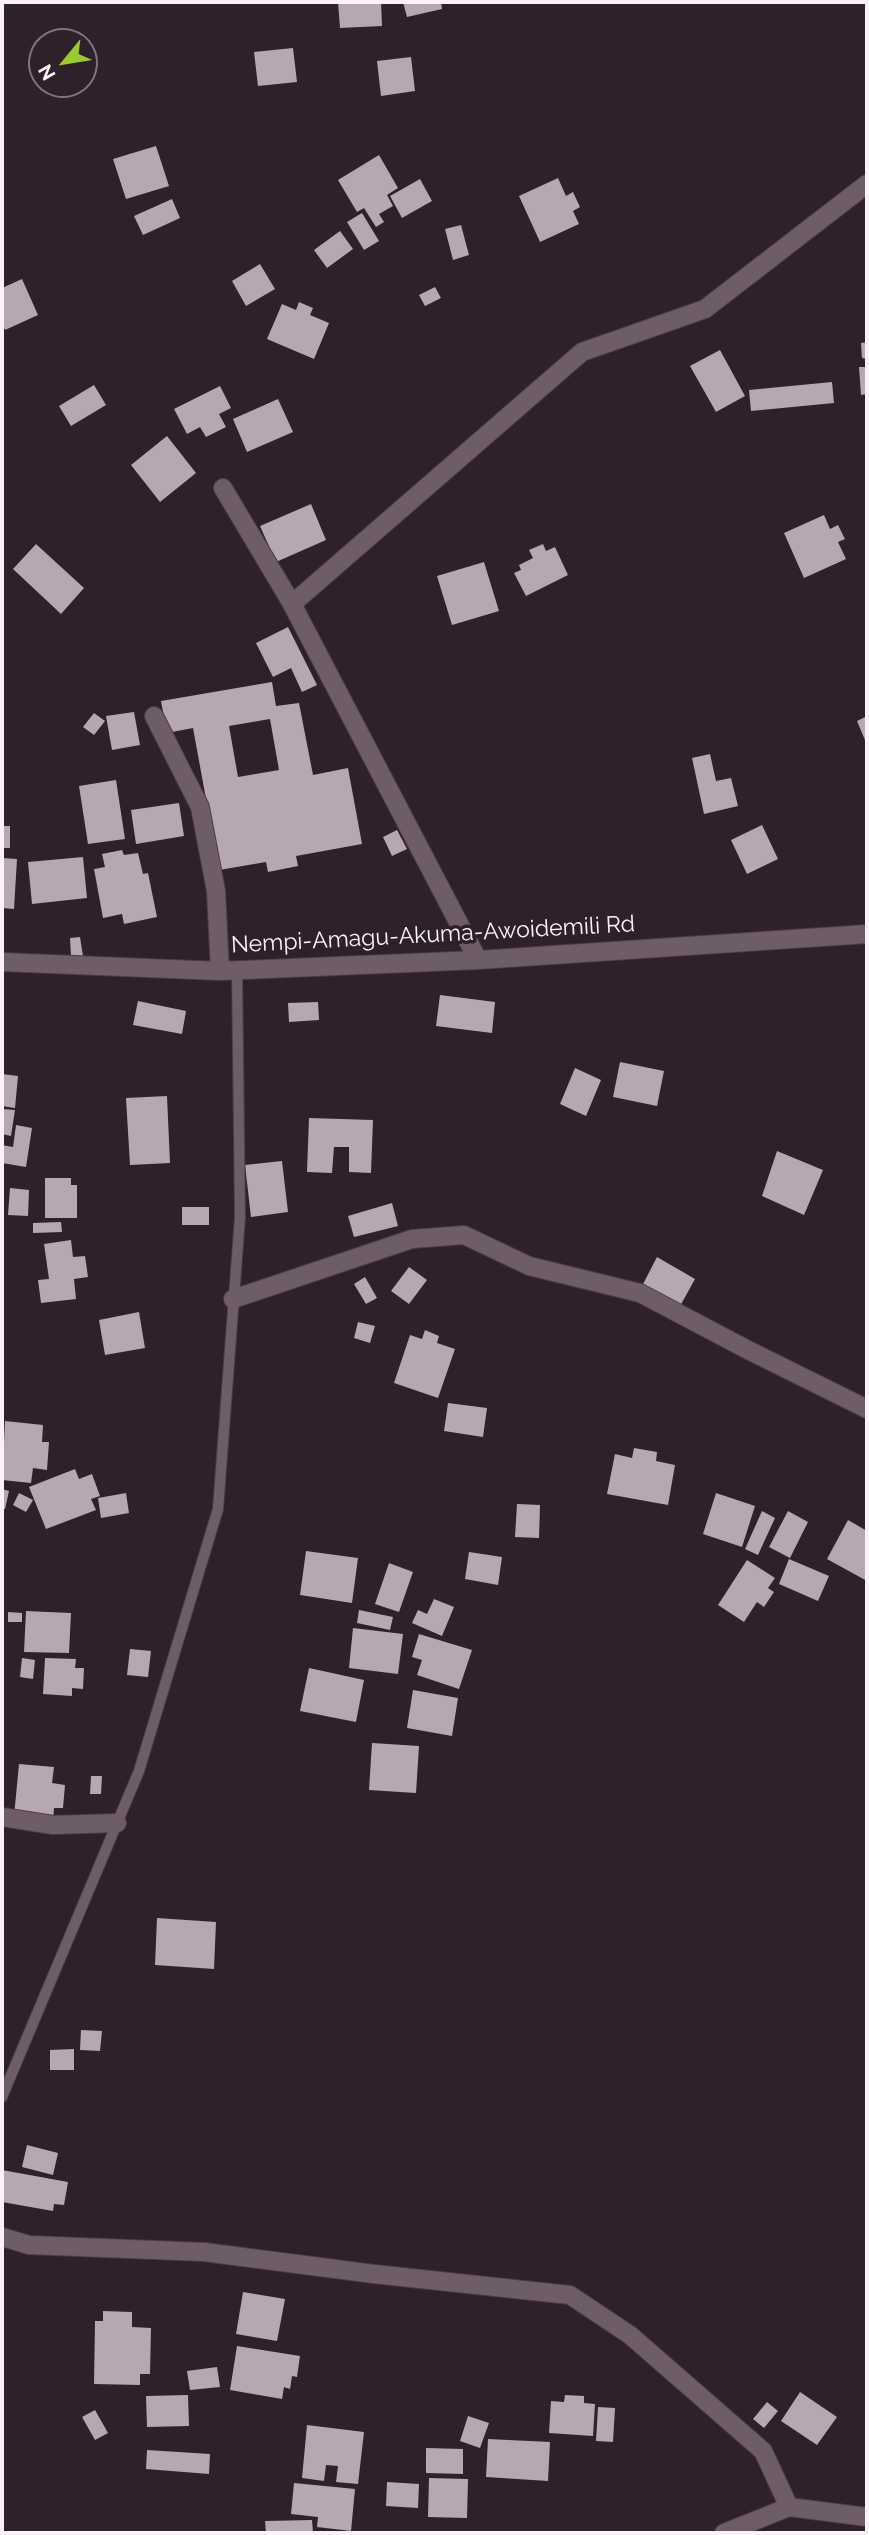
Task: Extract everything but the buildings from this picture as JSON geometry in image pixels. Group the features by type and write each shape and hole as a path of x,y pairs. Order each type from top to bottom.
{"street":[{"path":"292,604 582,352 705,309 867,184"},
{"path":"223,488 292,604 478,960"},
{"path":"154,716 200,807 228,970"},
{"name":"Nempi-Amagu-Akuma-Awoidemili Rd","path":"2,962 228,970 478,960 867,934"},
{"path":"233,1299 412,1239 464,1235 529,1266 640,1293 867,1409"},
{"path":"2,1817 53,1825 117,1823"},
{"path":"2,2237 29,2245 204,2252 570,2295 630,2335 763,2451 789,2507"},
{"path":"724,2533 789,2507 867,2516"}],"lane":[{"path":"2,2097 139,1772 218,1509 240,1216 228,970"}]}
